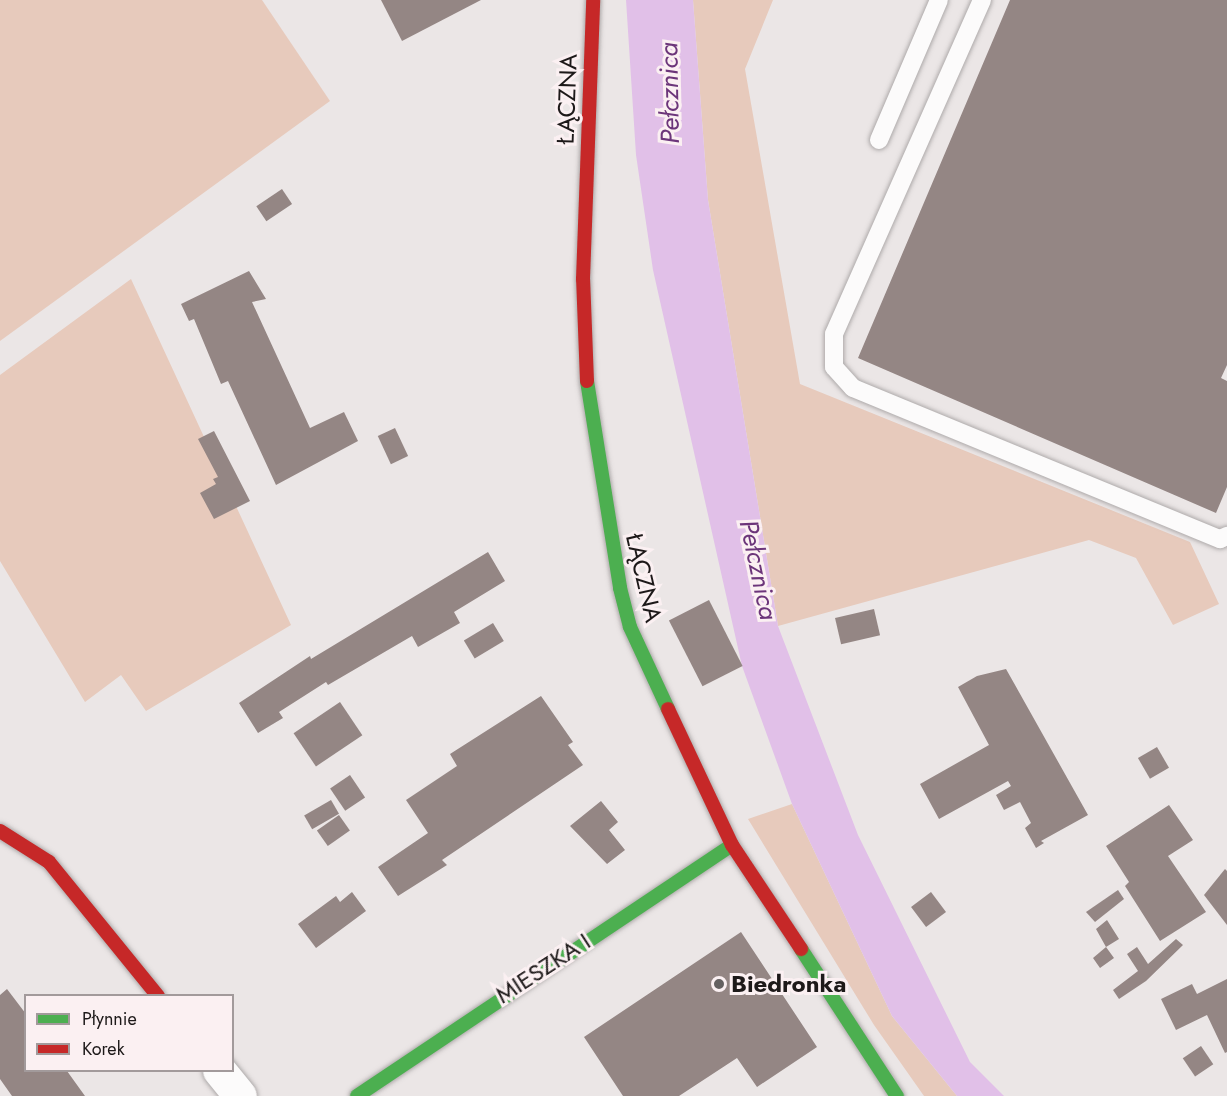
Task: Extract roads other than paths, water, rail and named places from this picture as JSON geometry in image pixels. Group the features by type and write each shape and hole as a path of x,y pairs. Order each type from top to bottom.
{"street":[{"name":"ŁĄCZNA","path":"593,0 583,279 585,366 620,588 630,627 732,844 897,1096"},
{"path":"0,831 49,862 156,994"},
{"name":"MIESZKA I","path":"357,1096 525,980 732,844"},
{"path":"220,1072 240,1096"}],"lane":[{"path":"879,140 939,0"},
{"path":"982,0 834,334 834,367 853,387 1220,538 1227,536"}],"water":[{"name":"Pełcznica","path":"626,0 693,0 708,200 778,626 858,835 970,1062 1004,1096 957,1096 892,1016 792,804 742,666 653,270 636,155"}],"place":[{"name":"Biedronka","path":"719,984"}]}
